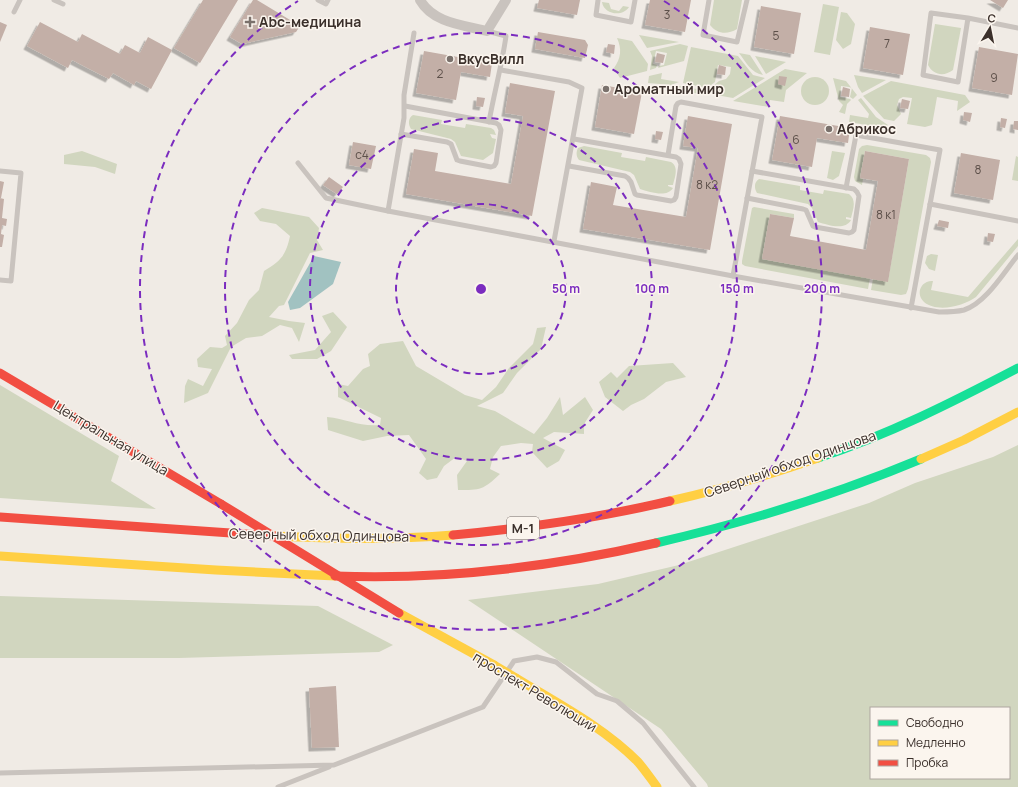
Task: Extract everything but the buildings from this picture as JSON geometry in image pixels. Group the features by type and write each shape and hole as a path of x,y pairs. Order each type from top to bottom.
{"main road":[{"name":"Северный обход Одинцова","path":"0,517 253,535 336,538 402,538 468,534 586,519 702,494 761,477 823,456 891,430 949,404 1018,368"},
{"name":"Центральная улица","path":"0,373 221,504 400,613"},
{"path":"0,556 251,573 335,576 404,576 472,572 593,556 655,545 712,531 836,492 906,465 966,438 1018,412"},
{"name":"проспект Революции","path":"400,613 494,665 585,721 619,745 635,759 657,787"}],"street":[{"path":"420,0 428,11 442,20 487,31 506,0"}],"lane":[{"path":"14,12 20,0"},
{"path":"54,0 63,4"},
{"path":"318,0 326,4 328,0"},
{"path":"598,0 596,15 631,22 635,0"},
{"path":"709,0 702,35 737,42 747,0"},
{"path":"968,18 958,82 923,75 931,13 968,18 1018,28"},
{"path":"487,31 506,36 501,70 496,85 489,122"},
{"path":"388,211 401,134 405,106 404,95 414,33"},
{"path":"501,70 569,82 582,88 574,139 554,241"},
{"path":"668,155 676,106 678,103 681,102 762,117 733,276"},
{"path":"401,134 447,142 453,148 457,160 491,167 496,163 501,130 496,123 405,106"},
{"path":"846,188 856,135 940,150 911,308"},
{"path":"569,166 625,176 631,182 635,194 671,201 676,197 681,164 676,157 574,139"},
{"path":"298,163 326,198 733,276 939,312 965,310 981,300 1018,255"},
{"path":"0,171 21,173 11,281 0,280"},
{"path":"747,198 803,208 809,214 813,226 849,233 854,230 859,196 854,189 752,171"},
{"path":"930,204 1018,221"},
{"path":"278,787 483,707 514,661 537,657 556,662 597,694 617,701 643,723 694,787"},
{"path":"0,774 334,765"}],"green space":[{"path":"714,0 742,0 737,29 722,33 710,25"},
{"path":"602,2 609,3 611,9 619,11 623,6 629,7 623,12 614,13 606,10"},
{"path":"823,4 839,7 830,55 814,52"},
{"path":"841,12 847,13 855,24 851,44 843,49 836,40"},
{"path":"935,24 961,28 953,70 946,74 936,73 928,65"},
{"path":"639,35 679,42 647,48"},
{"path":"617,38 632,41 648,64 647,71 620,78 614,68 620,53 620,46"},
{"path":"680,44 688,46 684,61 658,68 659,66 664,65 667,53 656,51 653,64 657,65 656,68 650,70 652,56 650,51"},
{"path":"691,47 738,56 753,75 765,78 733,98 705,93 719,81 726,79 730,74 731,67 718,65 715,82 707,88 683,83"},
{"path":"739,53 750,55 763,75 752,70"},
{"path":"755,56 786,62 766,74"},
{"path":"785,69 807,73 786,90 784,102 770,100 769,107 733,101"},
{"path":"662,73 661,79 679,82 671,85 648,83 649,76"},
{"path":"854,75 886,80 862,93 858,87"},
{"path":"815,77 825,81 829,91 825,101 815,105 805,101 801,91 805,81"},
{"path":"833,78 846,81 851,88 841,86 840,97 851,100 847,104 845,114 839,112 843,105 839,101"},
{"path":"891,81 965,95 970,102 957,111 958,101 937,97 932,125 925,127 907,124 912,98 903,97 899,99 897,105 901,114 894,121 884,119 863,96"},
{"path":"679,86 697,89 702,92 700,94 671,89"},
{"path":"852,88 857,95 853,99 850,97"},
{"path":"861,98 876,117 888,125 884,128 849,122 850,115 868,118 869,114 858,100"},
{"path":"413,115 442,120 441,124 465,128 466,124 491,128 494,130 496,135 490,134 492,138 496,139 493,153 483,160 461,156 455,142 451,139 411,129 409,121"},
{"path":"867,145 926,155 930,158 931,162 906,294 901,295 871,290 873,279 888,281 909,159 865,151 860,178 863,179 862,185 855,181 854,177 859,149 862,146"},
{"path":"584,146 622,153 621,157 645,161 646,157 671,162 676,169 676,172 673,185 668,186 673,188 667,193 663,194 640,189 634,175 630,172 579,160 577,150 578,148"},
{"path":"82,151 117,164 115,174 95,167 64,164 64,155"},
{"path":"832,151 845,153 839,176 833,180 827,178"},
{"path":"1016,156 1018,157 1018,181 1012,180"},
{"path":"759,179 800,186 800,190 823,194 824,190 849,194 853,199 854,205 851,218 846,217 846,219 851,220 845,225 841,226 831,226 818,222 812,208 808,204 757,193 755,185"},
{"path":"754,207 794,214 794,218 770,214 762,259 870,278 868,289 745,266 742,264 752,208"},
{"path":"262,208 309,217 319,228 317,240 323,250 310,253 284,305 279,306 269,317 305,323 299,342 292,328 280,325 262,336 246,338 231,347 208,393 184,403 185,386 188,379 203,386 212,369 198,367 197,359 210,347 222,348 227,345 225,336 237,323 249,300 259,290 264,271 279,261 287,248 290,236 276,224 260,221 254,213"},
{"path":"1018,239 1018,246 976,297 965,303 943,308 929,305 921,299 921,288 929,281 933,281 931,290 968,297"},
{"path":"931,254 938,255 935,271 929,269 925,263 927,256"},
{"path":"333,312 347,327 331,351 317,359 292,359 289,355 315,350 331,332 322,316"},
{"path":"546,327 541,349 517,373 503,393 477,406 495,411 534,434 547,418 560,397 563,415 585,397 593,410 584,424 584,434 554,432 543,438 565,450 559,461 547,468 532,452 533,444 521,443 501,446 493,457 490,469 500,474 490,483 481,488 472,490 458,490 457,475 467,461 456,457 444,466 437,478 427,480 419,473 426,459 409,435 387,436 363,441 328,430 327,417 366,425 380,425 381,418 338,397 338,384 348,386 363,369 370,366 368,354 380,344 403,341 416,366 465,395 482,400 496,387 509,368 533,344 537,328"},
{"path":"673,363 686,377 666,382 644,399 631,405 623,411 605,397 599,382 611,372 617,378 629,366"},
{"path":"0,385 119,456 111,481 156,509 0,498"},
{"path":"1018,445 1018,787 708,787 661,729 468,600 598,584 679,565 869,503 915,483 993,457"},
{"path":"0,596 318,606 393,645 379,652 179,658 0,658"}],"water":[{"path":"314,256 341,262 333,284 300,308 290,310 288,302"}],"traffic: fast":[{"path":"818,458 895,428 945,405 1018,368"},
{"path":"656,543 724,526 790,507 921,459"}],"traffic: slow":[{"path":"921,459 964,440 1018,412"},
{"path":"670,501 744,482 818,458"},
{"path":"275,536 320,538 409,538 453,535"},
{"path":"0,556 335,576"},
{"path":"399,613 494,665"},
{"path":"494,665 516,678"},
{"path":"516,678 596,727 611,738 638,762 657,787"}],"traffic: jam":[{"path":"0,373 221,504"},
{"path":"453,535 563,522 670,501"},
{"path":"221,504 399,613"},
{"path":"0,517 275,536"},
{"path":"335,576 416,576 497,570 577,559 656,543"}],"place":[{"name":"Abc-медицина","path":"250,22"},
{"name":"ВкусВилл","path":"450,59"},
{"name":"Ароматный мир","path":"606,89"},
{"name":"Абрикос","path":"829,129"}]}
